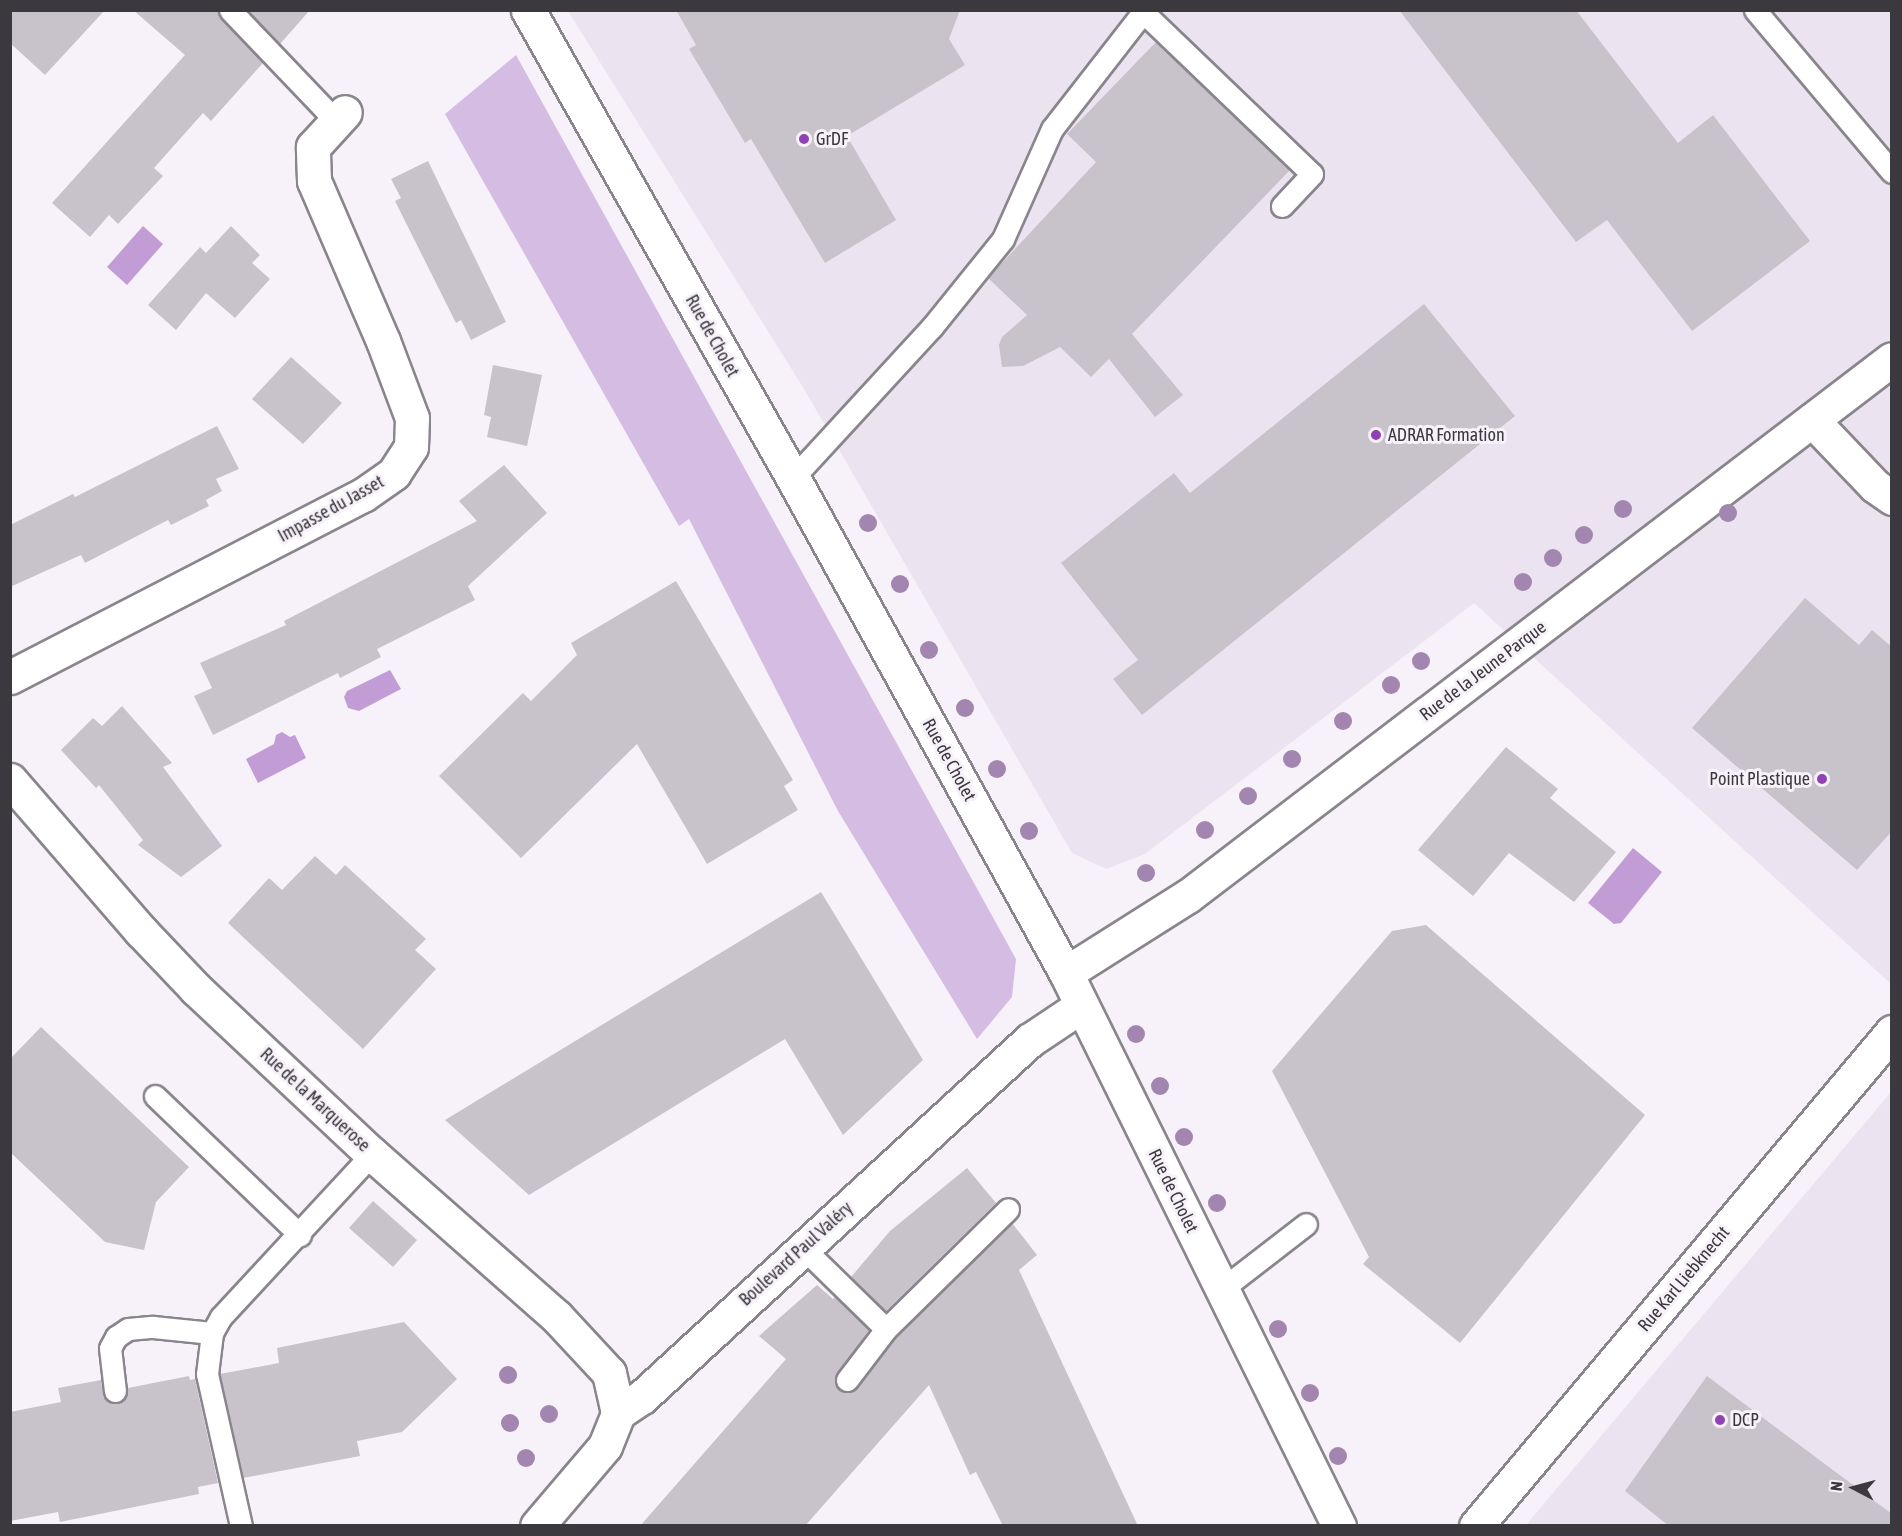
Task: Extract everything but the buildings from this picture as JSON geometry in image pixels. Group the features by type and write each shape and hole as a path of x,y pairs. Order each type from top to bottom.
{"street":[{"name":"Rue de Cholet","path":"528,10 793,478 1066,973 1339,1526"},
{"name":"Impasse du Jasset","path":"10,677 363,495 394,473 411,447 412,418 383,341 314,181 313,147 340,117"},
{"name":"Rue de la Jeune Parque","path":"1066,973 1188,896 1892,359"},
{"path":"1812,420 1875,486 1892,498"},
{"name":"Rue de la Marquerose","path":"10,780 141,931 196,989 372,1154 556,1316 609,1372 618,1413"},
{"name":"Boulevard Paul Valéry","path":"618,1413 642,1397 802,1247 952,1115 1030,1040 1081,1006"},
{"name":"Rue Karl Liebknecht","path":"1476,1526 1892,1032"},
{"path":"537,1526 605,1446 618,1413"}],"lane":[{"path":"230,10 340,117"},
{"path":"1755,10 1892,172"},
{"path":"793,478 932,327 1003,239 1052,129 1143,12 1312,174 1282,206"},
{"path":"155,1096 300,1235"},
{"path":"241,1526 207,1374 212,1333 221,1317 300,1235 372,1154"},
{"path":"847,1380 886,1329 1008,1209"},
{"path":"1221,1289 1306,1224"},
{"path":"802,1247 886,1329"},
{"path":"115,1391 110,1348 116,1337 128,1329 153,1327 212,1333"}],"shaded area":[{"path":"568,11 1891,11 1891,984 1474,603 1145,854 1106,869 1072,853 804,389"},
{"path":"516,55 1016,959 1012,997 977,1039 838,811 689,519 679,526 445,114"},
{"path":"143,226 163,244 127,285 107,267"},
{"path":"390,670 401,689 359,711 348,708 344,697 347,691"},
{"path":"282,732 290,737 295,735 306,758 258,783 246,759 274,744 276,735"},
{"path":"1633,848 1662,872 1621,923 1614,924 1588,903"},
{"path":"1891,1092 1891,1525 1526,1525"}],"place":[{"name":"GrDF","path":"804,139"},
{"name":"ADRAR Formation","path":"1376,435"},
{"name":"Point Plastique","path":"1822,779"},
{"name":"DCP","path":"1720,1420"}]}
